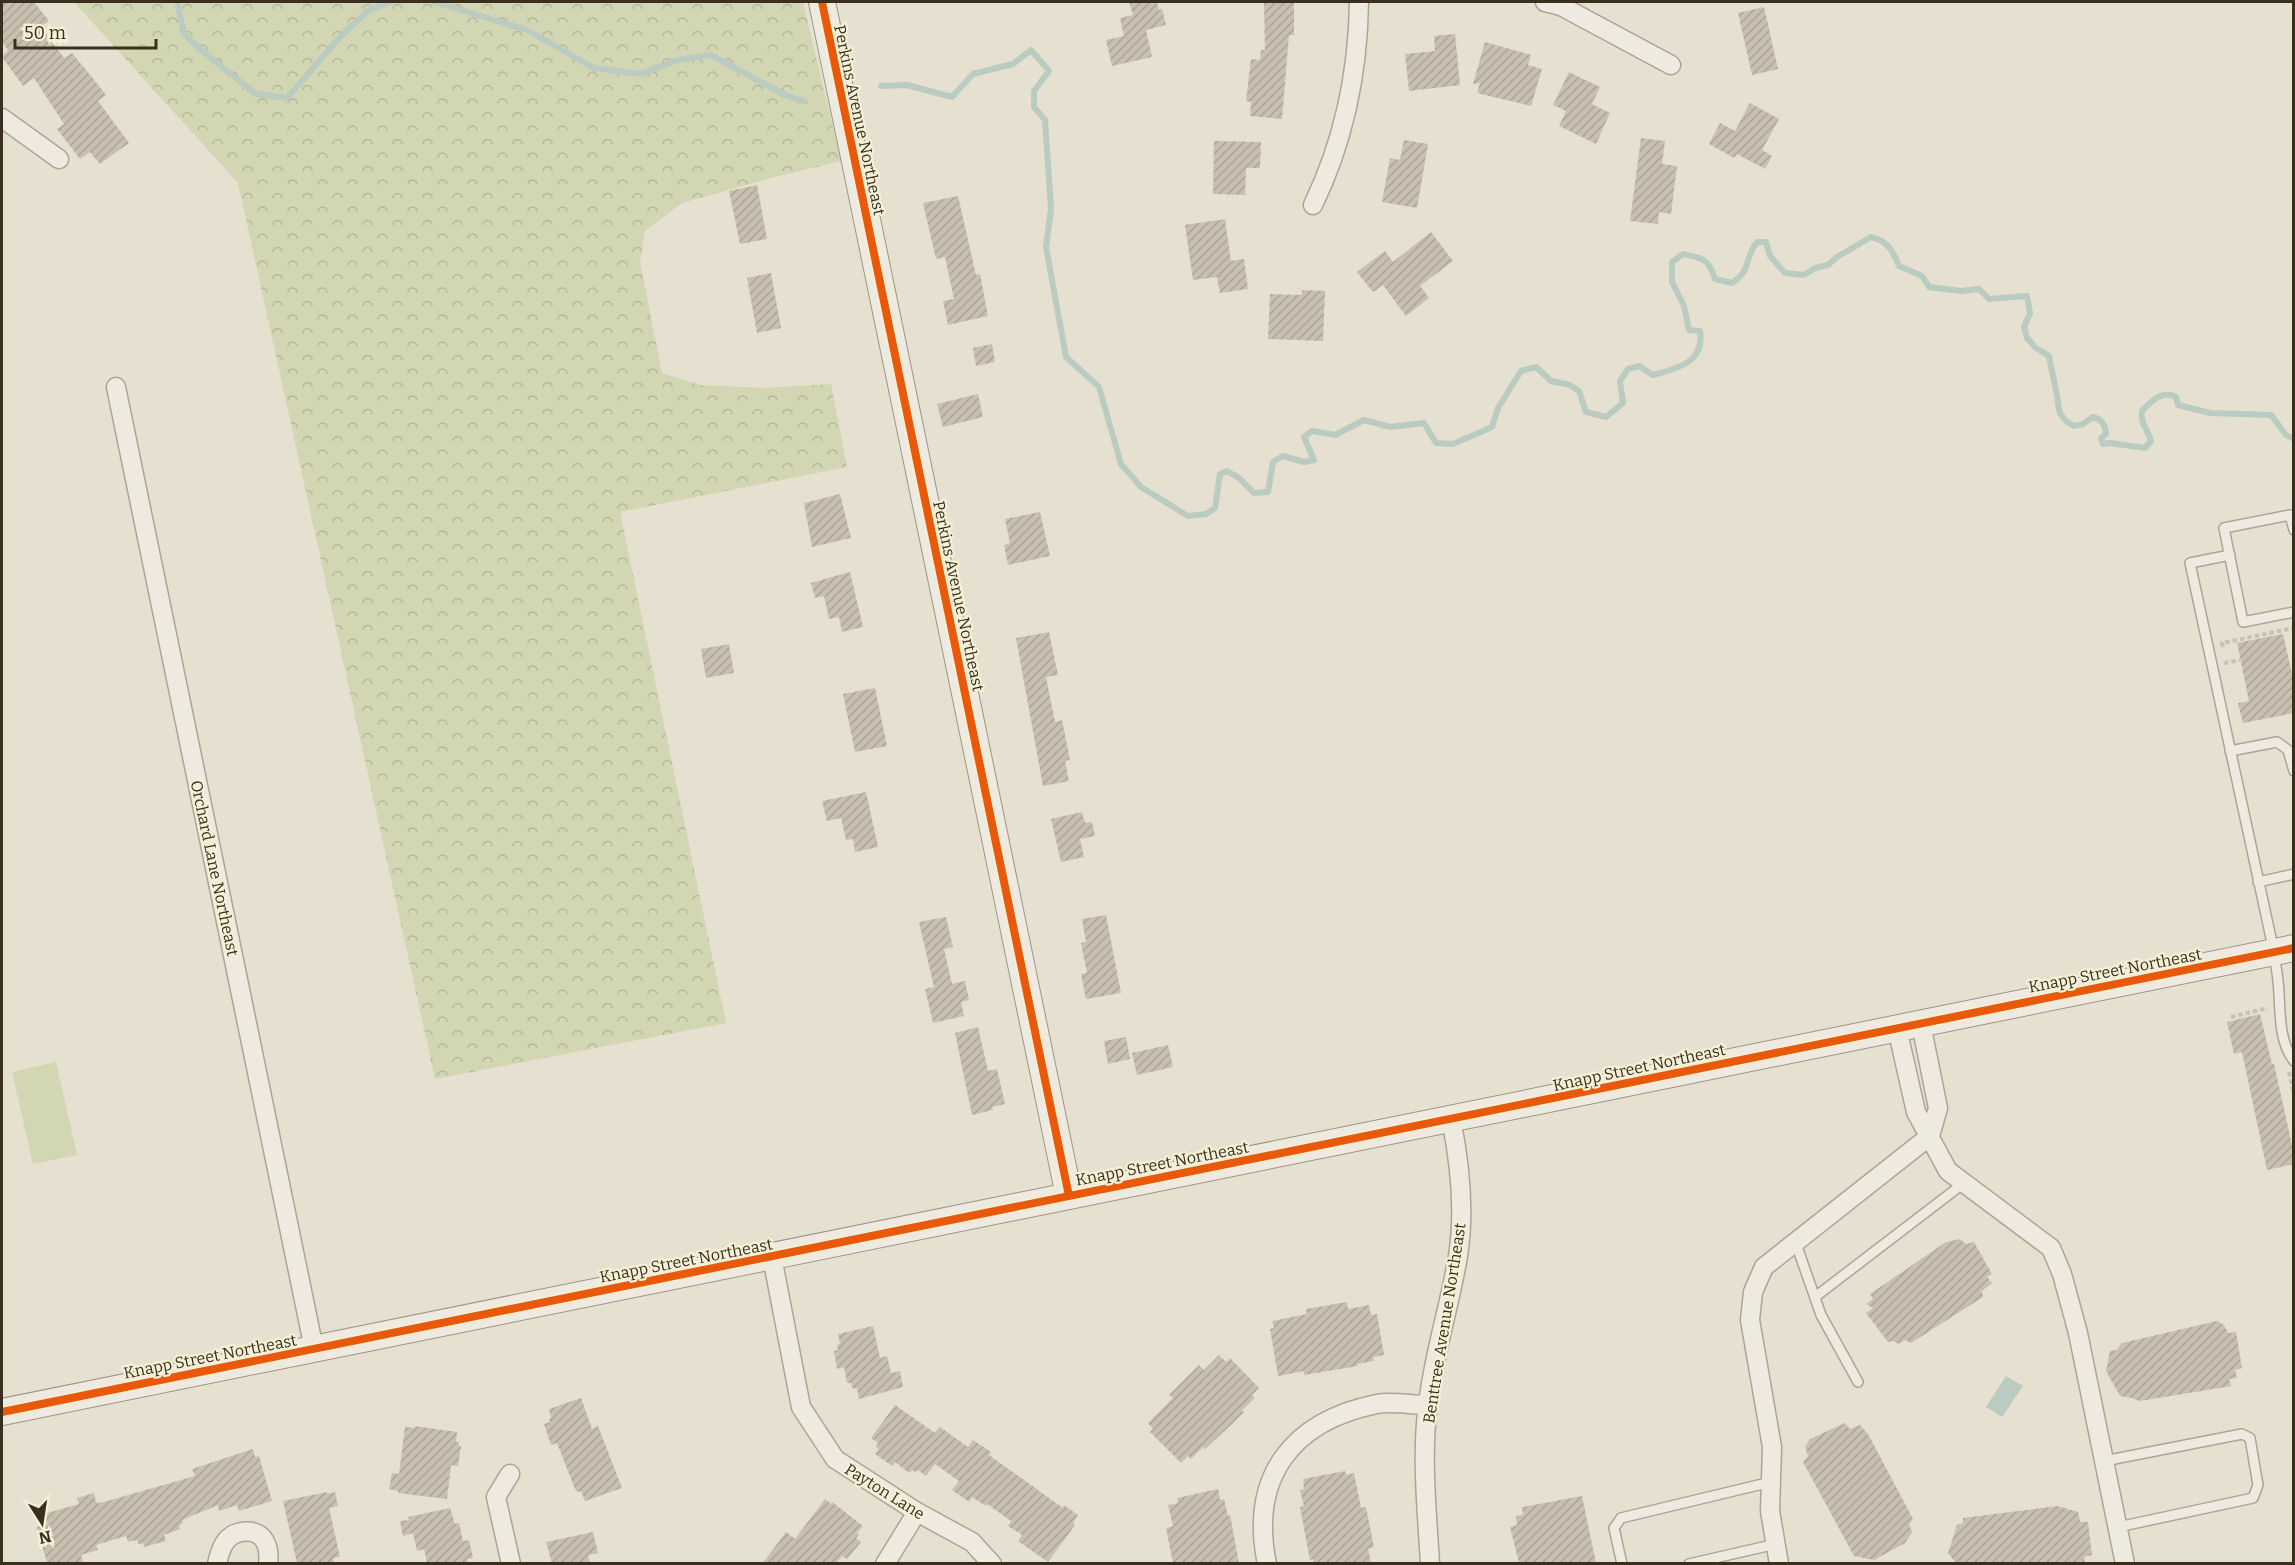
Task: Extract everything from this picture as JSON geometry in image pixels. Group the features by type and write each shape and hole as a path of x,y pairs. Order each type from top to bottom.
{"main road":[{"name":"Perkins Avenue Northeast","path":"822,2 1069,1196"},
{"name":"Knapp Street Northeast","path":"2,1412 2284,950"}],"street":[{"path":"1313,205 1329,173 1347,112 1354,73 1359,2"},
{"path":"1545,2 1561,6 1671,65"},
{"path":"2,118 59,159"},
{"name":"Orchard Lane Northeast","path":"116,387 314,1349"},
{"path":"1909,1026 1916,1112 1948,1171 2050,1248 2062,1274 2078,1333 2125,1563"},
{"path":"1779,1563 1770,1511 1772,1447 1750,1320 1753,1292 1764,1267 1930,1136 1938,1108 1909,1026"},
{"name":"Benttree Avenue Northeast","path":"1430,1563 1425,1472 1428,1405 1438,1341 1458,1254 1461,1214 1456,1147 1450,1119"},
{"name":"Payton Lane","path":"772,1257 801,1407 835,1459 916,1512 972,1542 992,1563"},
{"path":"1267,1563 1262,1523 1268,1486 1280,1460 1302,1436 1335,1417 1379,1404 1428,1405"},
{"path":"510,1474 496,1497 511,1563"},
{"path":"885,1563 916,1512"},
{"path":"203,1563 216,1563 227,1539 245,1531 257,1533 264,1539 269,1555 268,1563"}],"lane":[{"path":"2294,530 2290,515 2224,528 2243,622 2294,612"},
{"path":"2230,555 2190,563 2258,882 2284,950 2278,981 2281,1026 2287,1049 2294,1061"},
{"path":"2230,751 2277,742 2288,750 2294,771"},
{"path":"2258,882 2294,874"},
{"path":"1815,1297 1964,1183"},
{"path":"1795,1241 1821,1315 1858,1382"},
{"path":"2104,1461 2242,1434 2250,1438 2258,1485 2253,1498 2118,1527"},
{"path":"1622,1563 1614,1528 1622,1518 1771,1482"},
{"path":"1689,1563 1776,1544"}],"path":[{"path":"2228,673 2222,643 2294,628"},
{"path":"2231,1017 2266,1009"}],"green space":[{"path":"74,2 803,2 841,161 682,203 645,231 640,262 662,373 700,385 763,388 831,384 847,467 620,512 726,1023 435,1079 238,183"},
{"path":"56,1062 77,1155 33,1164 12,1072"}],"shaded area":[{"path":"2006,1376 2023,1386 2002,1417 1986,1407"}],"building":[{"path":"2,2 34,2 49,21 41,27 64,58 72,53 106,95 98,101 129,143 100,164 90,152 80,159 57,129 64,124 34,78 23,86 2,57 8,50 2,42"},
{"path":"1129,2 1157,2 1159,10 1162,9 1166,25 1146,30 1152,57 1112,66 1106,40 1124,36 1120,18 1133,15"},
{"path":"1264,2 1294,2 1294,35 1289,35 1282,119 1250,116 1251,102 1246,101 1251,59 1260,60 1261,50 1265,50"},
{"path":"1764,7 1778,69 1752,75 1738,13"},
{"path":"1455,34 1460,85 1409,91 1405,54 1435,51 1434,36"},
{"path":"1485,42 1531,55 1528,65 1542,69 1531,106 1477,93 1480,83 1473,84"},
{"path":"1569,72 1600,87 1592,104 1610,113 1596,144 1559,126 1566,111 1553,105"},
{"path":"1750,103 1779,119 1762,150 1772,156 1765,169 1737,154 1734,158 1709,144 1720,123 1735,131"},
{"path":"1641,138 1665,141 1662,164 1677,166 1671,214 1659,212 1658,224 1630,221"},
{"path":"1404,140 1428,144 1417,208 1382,202 1390,158 1400,160"},
{"path":"1214,141 1261,142 1260,168 1246,168 1245,195 1213,194"},
{"path":"757,185 767,239 740,244 729,191"},
{"path":"958,196 976,275 980,274 988,316 948,325 943,301 954,299 945,257 936,259 923,203"},
{"path":"1225,219 1231,261 1244,259 1248,289 1220,293 1217,277 1193,280 1185,225"},
{"path":"1431,232 1453,261 1420,286 1429,298 1406,316 1383,285 1373,292 1357,272 1385,251 1393,262"},
{"path":"771,273 781,328 757,333 747,278"},
{"path":"1302,290 1325,291 1323,341 1268,339 1270,294 1302,295"},
{"path":"992,344 995,362 976,366 973,348"},
{"path":"978,394 983,417 943,427 937,404"},
{"path":"840,494 851,538 812,547 804,503"},
{"path":"1040,512 1050,556 1008,565 1004,545 1010,543 1005,519"},
{"path":"850,572 863,627 842,632 839,617 829,619 824,596 815,598 811,583"},
{"path":"1049,632 1058,675 1046,677 1055,722 1062,720 1070,760 1065,761 1069,781 1043,786 1016,638"},
{"path":"2283,634 2294,683 2294,713 2243,723 2238,703 2249,701 2237,643"},
{"path":"729,644 734,673 706,678 701,649"},
{"path":"875,688 887,746 855,752 843,694"},
{"path":"866,792 878,847 855,852 853,839 846,840 841,818 827,821 822,801"},
{"path":"1082,812 1085,823 1092,822 1095,836 1080,839 1084,857 1061,862 1051,819"},
{"path":"1106,915 1121,993 1086,999 1081,974 1087,973 1081,943 1086,942 1082,919"},
{"path":"946,917 953,947 944,949 952,984 965,981 969,1000 961,1002 964,1016 933,1023 925,989 934,987 919,922"},
{"path":"2260,1014 2272,1064 2274,1064 2294,1154 2294,1164 2267,1170 2242,1052 2234,1054 2227,1022"},
{"path":"978,1027 988,1071 997,1069 1005,1104 992,1107 993,1110 972,1115 955,1033"},
{"path":"1126,1037 1130,1059 1108,1064 1104,1041"},
{"path":"1168,1045 1173,1067 1137,1075 1132,1053"},
{"path":"1960,1239 1966,1244 1974,1242 1992,1274 1987,1277 1992,1283 1982,1291 1983,1297 1911,1343 1905,1340 1899,1344 1893,1341 1888,1342 1866,1313 1873,1308 1866,1304 1873,1299 1870,1294 1946,1242"},
{"path":"1347,1302 1348,1309 1369,1305 1371,1315 1377,1314 1384,1355 1373,1357 1374,1361 1357,1364 1358,1366 1304,1375 1304,1371 1278,1376 1270,1329 1274,1328 1272,1321 1307,1314 1306,1309"},
{"path":"2217,1321 2224,1325 2228,1333 2236,1332 2242,1368 2235,1370 2237,1378 2229,1379 2231,1386 2140,1401 2120,1396 2106,1371 2110,1351 2117,1350 2122,1343"},
{"path":"873,1326 880,1358 887,1356 891,1373 900,1371 903,1387 859,1399 857,1388 853,1389 851,1383 847,1383 844,1367 837,1369 834,1351 838,1350 837,1345 840,1344 838,1334"},
{"path":"1219,1355 1226,1362 1230,1358 1259,1388 1252,1395 1255,1398 1231,1425 1205,1449 1203,1447 1191,1459 1188,1456 1181,1463 1150,1432 1153,1429 1148,1423 1173,1398 1169,1395 1199,1365 1204,1370"},
{"path":"581,1398 592,1429 598,1426 622,1488 585,1501 581,1491 578,1492 575,1489 557,1443 551,1445 544,1424 550,1422 549,1409"},
{"path":"895,1405 935,1433 940,1427 968,1447 973,1440 991,1452 989,1455 1063,1508 1064,1505 1078,1515 1073,1523 1075,1525 1048,1562 1018,1541 1022,1535 1008,1526 1011,1521 987,1504 986,1506 972,1497 969,1502 952,1490 959,1481 935,1464 926,1476 918,1470 916,1472 912,1470 909,1473 895,1462 892,1466 875,1454 879,1449 876,1447 878,1443 871,1438"},
{"path":"1845,1423 1850,1429 1860,1425 1868,1434 1913,1519 1909,1524 1912,1532 1905,1543 1874,1560 1854,1556 1803,1462 1808,1456 1805,1447 1810,1439"},
{"path":"415,1426 457,1432 456,1442 459,1442 461,1446 458,1466 451,1465 447,1499 398,1493 398,1491 389,1489 392,1473 399,1474 405,1427 415,1428"},
{"path":"253,1449 255,1457 259,1456 272,1501 239,1511 237,1505 219,1511 218,1505 182,1520 183,1523 179,1525 180,1529 164,1535 166,1541 144,1547 143,1543 138,1544 137,1540 128,1542 126,1536 96,1545 98,1550 81,1555 83,1563 47,1563 37,1527 47,1524 44,1514 79,1504 77,1498 94,1493 96,1502 100,1503 195,1476 192,1469"},
{"path":"1345,1471 1346,1475 1354,1473 1361,1508 1366,1507 1374,1547 1368,1549 1371,1563 1314,1563 1313,1559 1310,1560 1300,1507 1304,1506 1300,1490 1304,1489 1303,1479"},
{"path":"1218,1489 1220,1500 1224,1499 1228,1516 1230,1515 1239,1563 1173,1563 1166,1528 1173,1526 1168,1505 1178,1503 1177,1498"},
{"path":"327,1492 327,1494 335,1492 338,1506 329,1508 340,1557 333,1558 334,1563 297,1563 283,1501"},
{"path":"1582,1496 1596,1563 1519,1563 1510,1527 1517,1525 1516,1516 1523,1515 1522,1507"},
{"path":"825,1499 863,1526 856,1538 861,1542 847,1559 842,1556 836,1563 763,1563 786,1532 795,1539"},
{"path":"2058,1506 2078,1512 2080,1522 2088,1522 2092,1555 2084,1557 2085,1563 1956,1563 1948,1553 1957,1525 1963,1523 1963,1518"},
{"path":"450,1508 455,1524 459,1523 463,1541 469,1540 473,1558 467,1559 468,1563 427,1563 424,1549 417,1551 413,1533 403,1536 400,1521 409,1520 408,1517"},
{"path":"593,1532 598,1553 588,1555 590,1563 552,1563 546,1542"}],"waterway":[{"path":"177,2 184,34 207,55 256,94 287,98 340,37 369,10 391,2"},
{"path":"434,2 527,30 594,68 640,74 678,60 711,55 785,95 804,101"},
{"path":"881,86 907,85 952,97 973,74 1013,64 1031,50 1049,71 1034,91 1034,107 1045,120 1051,209 1046,247 1066,357 1099,387 1121,464 1141,487 1188,516 1206,514 1215,508 1220,474 1227,471 1239,478 1254,493 1268,492 1273,462 1283,456 1304,462 1314,460 1304,437 1312,431 1335,435 1364,420 1390,427 1424,423 1436,443 1453,444 1492,427 1498,408 1521,371 1536,367 1551,381 1570,385 1579,391 1586,412 1606,417 1623,403 1620,381 1628,369 1639,366 1653,375 1662,373 1680,367 1694,357 1698,350 1700,331 1689,330 1684,306 1672,282 1672,262 1683,254 1700,258 1708,263 1715,279 1732,283 1742,274 1757,242 1766,242 1770,256 1785,273 1804,275 1815,268 1828,265 1871,237 1886,244 1899,266 1922,276 1929,287 1961,291 1979,289 1989,299 2027,296 2030,313 2024,327 2027,338 2036,348 2049,356 2061,415 2074,426 2083,424 2093,417 2098,419 2106,431 2101,438 2103,444 2145,448 2151,441 2143,423 2142,411 2157,398 2166,395 2176,397 2178,405 2210,413 2271,415 2286,435 2294,439"}],"cycle path":[{"path":"822,2 1069,1196"},
{"path":"2,1412 2294,948"}]}
